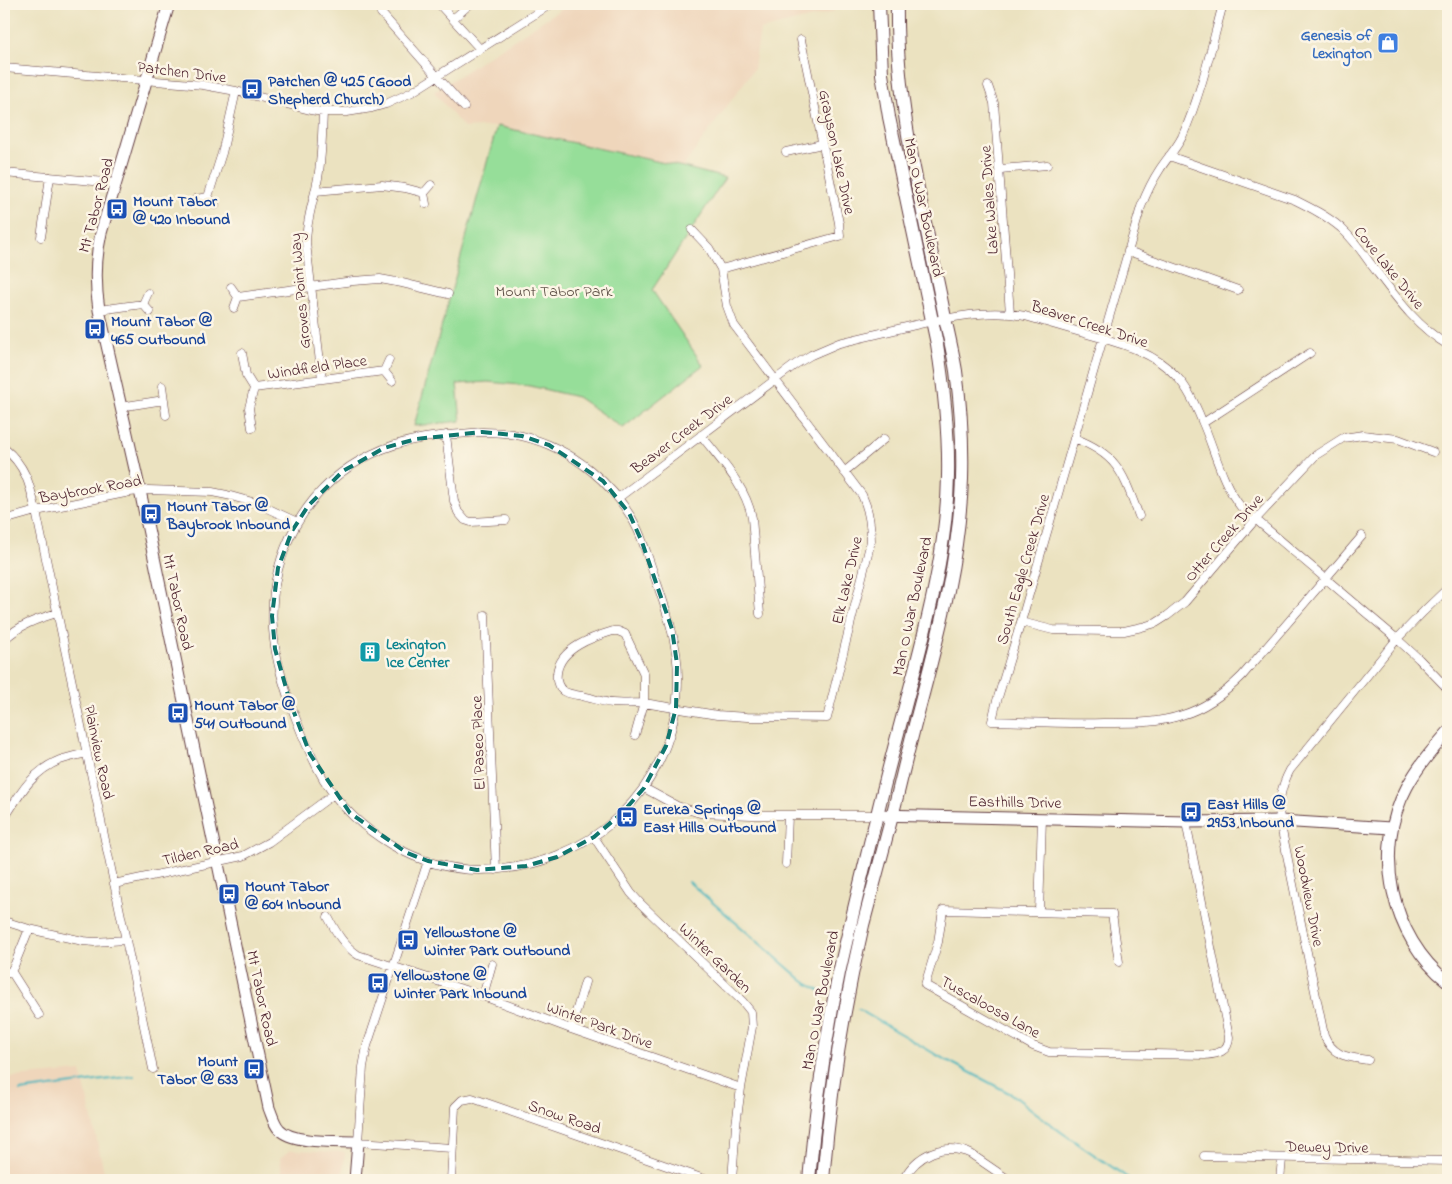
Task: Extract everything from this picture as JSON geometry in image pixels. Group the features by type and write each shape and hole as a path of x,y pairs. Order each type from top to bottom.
{"main road":[{"name":"Man O War Boulevard","path":"809,1180 821,1075 833,1005 847,938 936,582 945,526 948,476 946,408 937,344 882,74 879,4"},
{"name":"Man O War Boulevard","path":"823,1180 832,1095 848,995 952,571 959,523 962,480 961,421 956,371 903,104 898,59 897,4"}],"street":[{"name":"Mt Tabor Road","path":"170,4 101,233 97,255 96,283 99,310 140,491 270,1108 275,1124 285,1134 299,1139 358,1142"},
{"path":"439,4 480,49"},
{"path":"453,19 470,4"},
{"name":"Patchen Drive","path":"4,68 203,85 236,91 295,108 323,112 347,112 379,106 412,92 552,4"},
{"name":"South Eagle Creek Drive","path":"1223,4 1188,124 1147,192 1128,251 992,721 1146,723 1183,715 1200,708 1228,690 1265,651 1362,536"},
{"path":"381,13 464,107"},
{"name":"Grayson Lake Drive","path":"721,269 840,236 839,223 800,40"},
{"name":"Lake Wales Drive","path":"988,86 994,103 1010,313"},
{"path":"208,197 222,152 236,91"},
{"name":"Groves Point Way","path":"322,379 306,237 321,157 323,112"},
{"path":"786,152 822,144"},
{"name":"Cove Lake Drive","path":"1169,156 1295,200 1329,218 1356,244 1416,320 1448,345"},
{"path":"1000,169 1047,165"},
{"path":"4,173 116,182"},
{"path":"41,237 50,177"},
{"path":"315,191 382,185 424,193"},
{"path":"424,193 431,185"},
{"path":"424,193 426,204"},
{"path":"196,199 208,197"},
{"path":"208,197 215,206"},
{"name":"Elk Lake Drive","path":"676,708 717,715 747,717 827,718 871,541 870,519 862,495 734,325 727,306 721,269 709,248 692,230"},
{"path":"1128,251 1238,290"},
{"path":"238,297 380,279 448,294"},
{"path":"231,287 238,297"},
{"path":"143,304 148,293"},
{"path":"234,308 238,297"},
{"path":"99,310 143,304"},
{"path":"143,304 150,312"},
{"name":"Beaver Creek Drive","path":"618,498 796,364 825,348 839,343 946,319 985,313 1010,313 1025,316 1131,347 1148,355 1171,371 1190,395 1204,423 1230,491 1241,507 1397,639 1448,689"},
{"name":"Windfield Place","path":"242,353 246,375 254,388 248,408 252,428"},
{"path":"1204,423 1310,353"},
{"name":"Windfield Place","path":"384,371 389,360"},
{"name":"Windfield Place","path":"254,388 384,371"},
{"name":"Windfield Place","path":"384,371 392,381"},
{"path":"162,386 166,415"},
{"path":"120,407 164,400"},
{"path":"482,432 522,436 561,450 586,466 618,498 640,536 672,629 678,664 676,708 666,746 644,788 616,818 594,837 569,851 526,866 496,870 468,869 428,861 395,847 372,832 350,813 334,794 310,754 279,667 273,631 273,598 278,568 287,542 297,522 319,492 343,471 377,451 399,443 446,435 482,432"},
{"path":"446,435 454,501 458,512 465,520 471,522 506,520"},
{"name":"Otter Creek Drive","path":"1021,622 1053,630 1106,631 1133,629 1156,623 1185,602 1255,520 1316,455 1343,438 1363,435 1398,439 1433,452"},
{"path":"701,436 735,479 750,507 760,614"},
{"path":"1074,438 1097,448 1116,465 1125,480 1139,516"},
{"path":"844,472 884,439"},
{"name":"Plainview Road","path":"4,448 18,462 31,490 153,1069"},
{"name":"Baybrook Road","path":"4,520 36,511 140,491 193,491 227,495 256,503 297,522"},
{"name":"Woodview Drive","path":"1368,1060 1339,1054 1330,1046 1324,1036 1280,821 1280,791 1290,770 1397,639 1448,588"},
{"path":"4,640 28,622 57,613"},
{"name":"El Paseo Place","path":"485,615 496,870"},
{"path":"635,735 644,703 644,674 628,638 622,632 613,631 592,637 571,650 559,666 557,680 558,685 565,692 612,703 644,703 676,708"},
{"path":"1448,732 1415,772 1400,801 1391,828 1389,866 1391,885 1399,914 1412,941 1439,975 1448,982"},
{"path":"4,819 29,781 37,773 63,759 87,753"},
{"name":"Easthills Drive","path":"644,788 677,806 700,813 1186,822 1280,821 1391,828"},
{"name":"Tilden Road","path":"114,884 217,862 254,852 287,830 334,794"},
{"path":"786,864 788,815"},
{"path":"1039,912 1042,818"},
{"name":"Tuscaloosa Lane","path":"1119,962 1112,914 943,910 938,942 924,985 1033,1046 1049,1052 1213,1055 1222,1052 1228,1046 1229,1037 1186,822"},
{"name":"Winter Garden","path":"594,837 631,893 751,1012 752,1026 736,1125 732,1180"},
{"path":"355,1180 364,1057 392,966 428,861"},
{"name":"Winter Park Drive","path":"328,917 349,950 358,955 484,996 741,1088"},
{"path":"4,921 29,929 94,942 126,940"},
{"path":"29,929 23,946 7,973 40,1016"},
{"path":"484,996 492,964"},
{"path":"572,1029 585,982"},
{"name":"Snow Road","path":"452,1148 455,1107 462,1100 472,1098 707,1180"},
{"path":"358,1142 452,1148 451,1180"},
{"path":"903,1180 917,1161 946,1149 965,1151 1009,1180"},
{"name":"Dewey Drive","path":"1204,1156 1448,1161"},
{"path":"1280,1180 1282,1159"}],"highlighted area":[{"path":"482,432 522,436 549,445 603,481 629,513 642,542 672,629 677,664 676,708 666,746 644,788 622,813 594,837 557,857 526,866 477,870 428,861 407,853 350,813 310,754 290,702 275,649 272,616 278,568 292,531 308,506 343,471 384,448 416,439"}],"shaded area":[{"path":"566,4 835,4 833,12 760,30 754,69 683,167 497,126 464,128 434,92"},
{"path":"81,1071 106,1180 4,1180 4,1078"},
{"path":"290,1150 345,1152 342,1180 282,1180 280,1158"}],"green space":[{"name":"Mount Tabor Park","path":"497,126 725,178 652,290 703,365 623,428 577,397 530,386 488,382 457,384 461,421 414,426"}],"waterway":[{"path":"689,882 803,981 820,991"},
{"path":"858,1009 935,1054 1013,1095 1061,1132 1131,1180"},
{"path":"20,1091 134,1076"}],"place":[{"name":"Genesis of Lexington","path":"1388,43"},
{"name":"Patchen @ 425 (Good Shepherd Church)","path":"252,89"},
{"name":"Mount Tabor @ 420 Inbound","path":"117,209"},
{"name":"Mount Tabor @ 465 Outbound","path":"95,329"},
{"name":"Mount Tabor @ Baybrook Inbound","path":"151,514"},
{"name":"Lexington Ice Center","path":"370,652"},
{"name":"Mount Tabor @ 541 Outbound","path":"178,713"},
{"name":"East Hills @ 2953 Inbound","path":"1191,812"},
{"name":"Eureka Springs @ East Hills Outbound","path":"627,817"},
{"name":"Mount Tabor @ 604 Inbound","path":"229,894"},
{"name":"Yellowstone @ Winter Park Outbound","path":"408,940"},
{"name":"Yellowstone @ Winter Park Inbound","path":"378,983"},
{"name":"Mount Tabor @ 633","path":"254,1069"}]}
